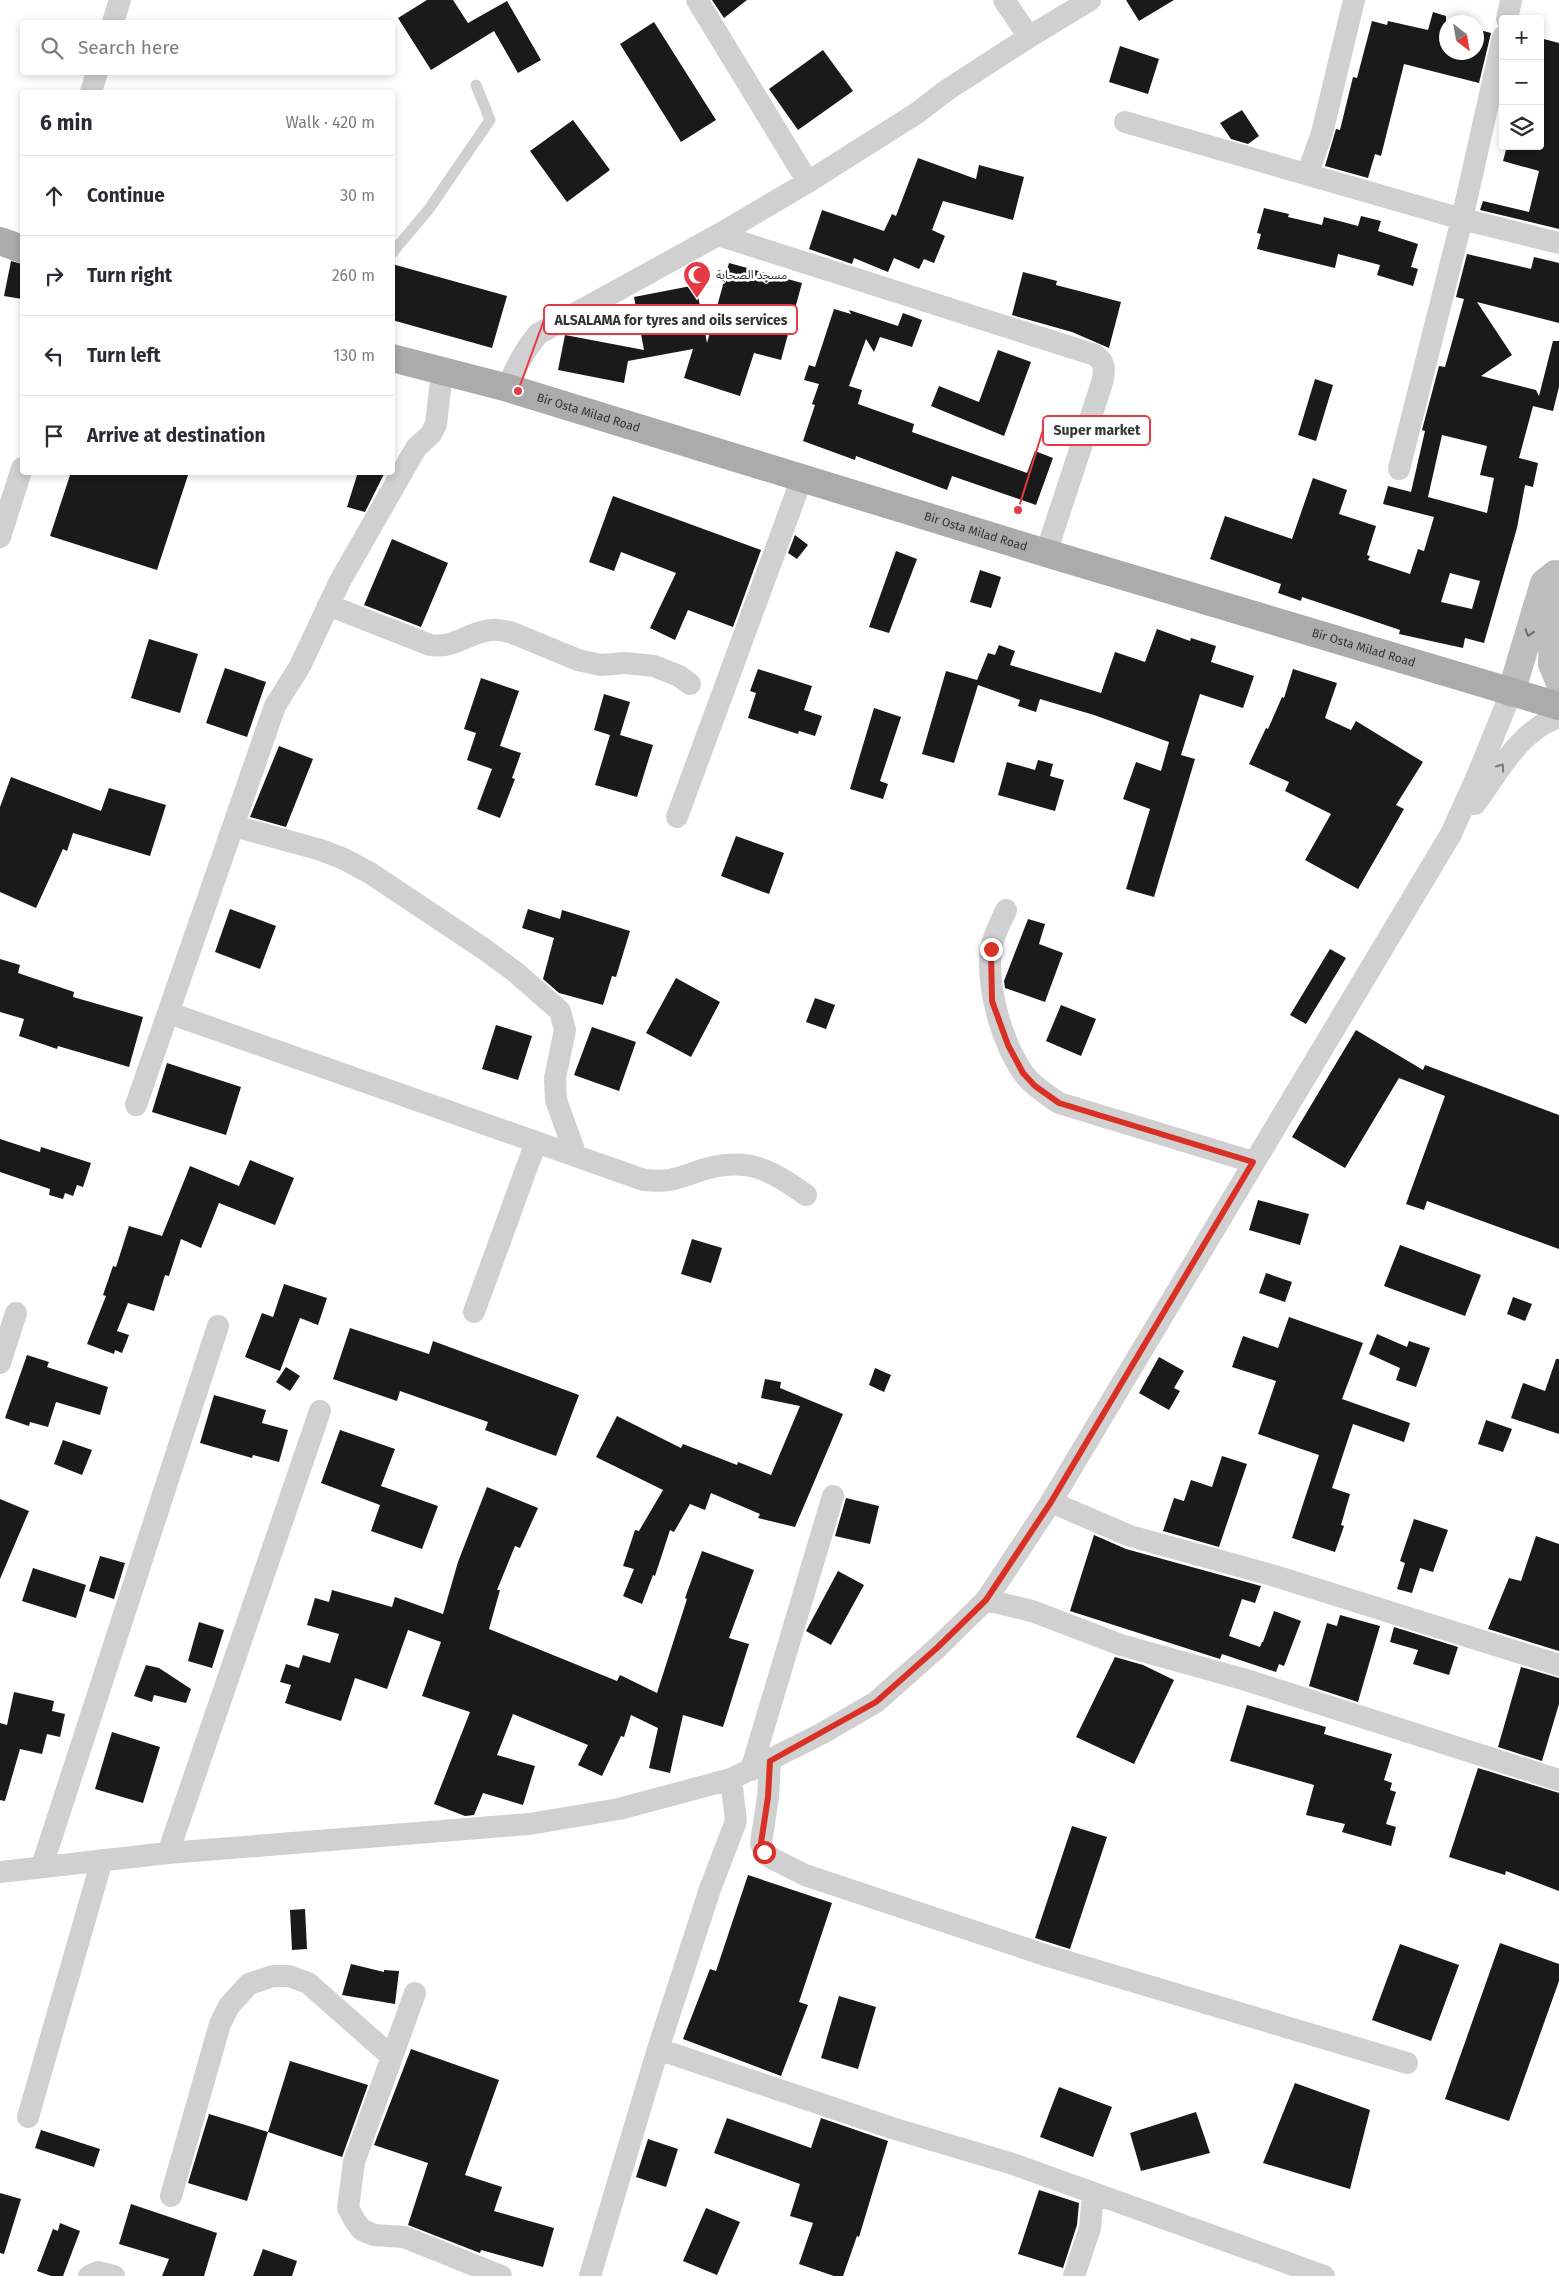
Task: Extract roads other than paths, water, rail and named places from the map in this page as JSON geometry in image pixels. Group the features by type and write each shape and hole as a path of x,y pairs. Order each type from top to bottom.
{"main road":[{"name":"Bir Osta Milad Road","path":"395,359 508,388 1046,553 1559,706"},
{"path":"1511,692 1544,583 1557,566"},
{"path":"1557,566 1552,664 1559,682"}],"street":[{"path":"114,20 120,0"},
{"path":"697,0 808,182"},
{"path":"1004,0 1029,37"},
{"path":"508,388 515,368 538,334 718,235 808,182 917,113 947,90 1029,37 1090,0"},
{"path":"1308,173 1322,133 1354,0"},
{"path":"1508,15 1511,0"},
{"path":"1399,470 1462,219 1499,55"},
{"path":"92,90 96,75"},
{"path":"1125,122 1308,173 1462,219 1559,243"},
{"path":"718,235 1095,355 1101,360 1105,369 1102,383 1046,553"},
{"path":"136,1105 275,706 300,666 328,605 416,448 431,434 436,424 442,372"},
{"path":"0,537 20,474"},
{"path":"678,817 802,478"},
{"path":"328,605 430,645 440,647 453,644 488,630 497,630 510,632 590,664 639,664 654,666 679,676 690,684"},
{"path":"1451,834 1478,774 1511,692"},
{"path":"0,1872 168,1853 529,1824 619,1809 751,1770 876,1702 938,1647 986,1600 1051,1502 1451,834 1528,733 1548,720 1559,717"},
{"path":"234,826 321,850 344,859 378,878 484,949 514,971 560,1011 566,1030 555,1078 556,1100 576,1156"},
{"path":"1006,910 991,949 992,1001 1008,1045 1023,1073 1035,1086 1059,1103 1253,1162"},
{"path":"169,1014 644,1180 664,1182 706,1169 746,1164 778,1175 806,1194"},
{"path":"474,1312 536,1142"},
{"path":"0,1362 16,1313"},
{"path":"42,1866 218,1326"},
{"path":"168,1853 320,1411"},
{"path":"590,2276 658,2050 710,1889 736,1821 832,1496"},
{"path":"1051,1502 1130,1536 1275,1576 1559,1665"},
{"path":"986,1600 1032,1611 1121,1645 1246,1680 1559,1780"},
{"path":"751,1770 768,1797 761,1843 764,1852 773,1859 806,1875 1048,1956 1407,2063"},
{"path":"28,2117 102,1860"},
{"path":"171,2196 220,2024 229,2006 249,1984 273,1976 289,1976 308,1983 392,2057"},
{"path":"415,1993 354,2162 348,2208 354,2221 362,2230 374,2235 404,2237 501,2276"},
{"path":"658,2050 892,2128 1013,2164 1324,2276"},
{"path":"1074,2276 1090,2228 1093,2193"},
{"path":"89,2276 98,2272 114,2276"}],"lane":[{"path":"395,250 429,209 490,120 476,85"}],"place":[{"name":"مسجد الصحابة","path":"697,299"},
{"name":"ALSALAMA for tyres and oils services","path":"518,391"},
{"name":"Super market","path":"1018,510"}]}
